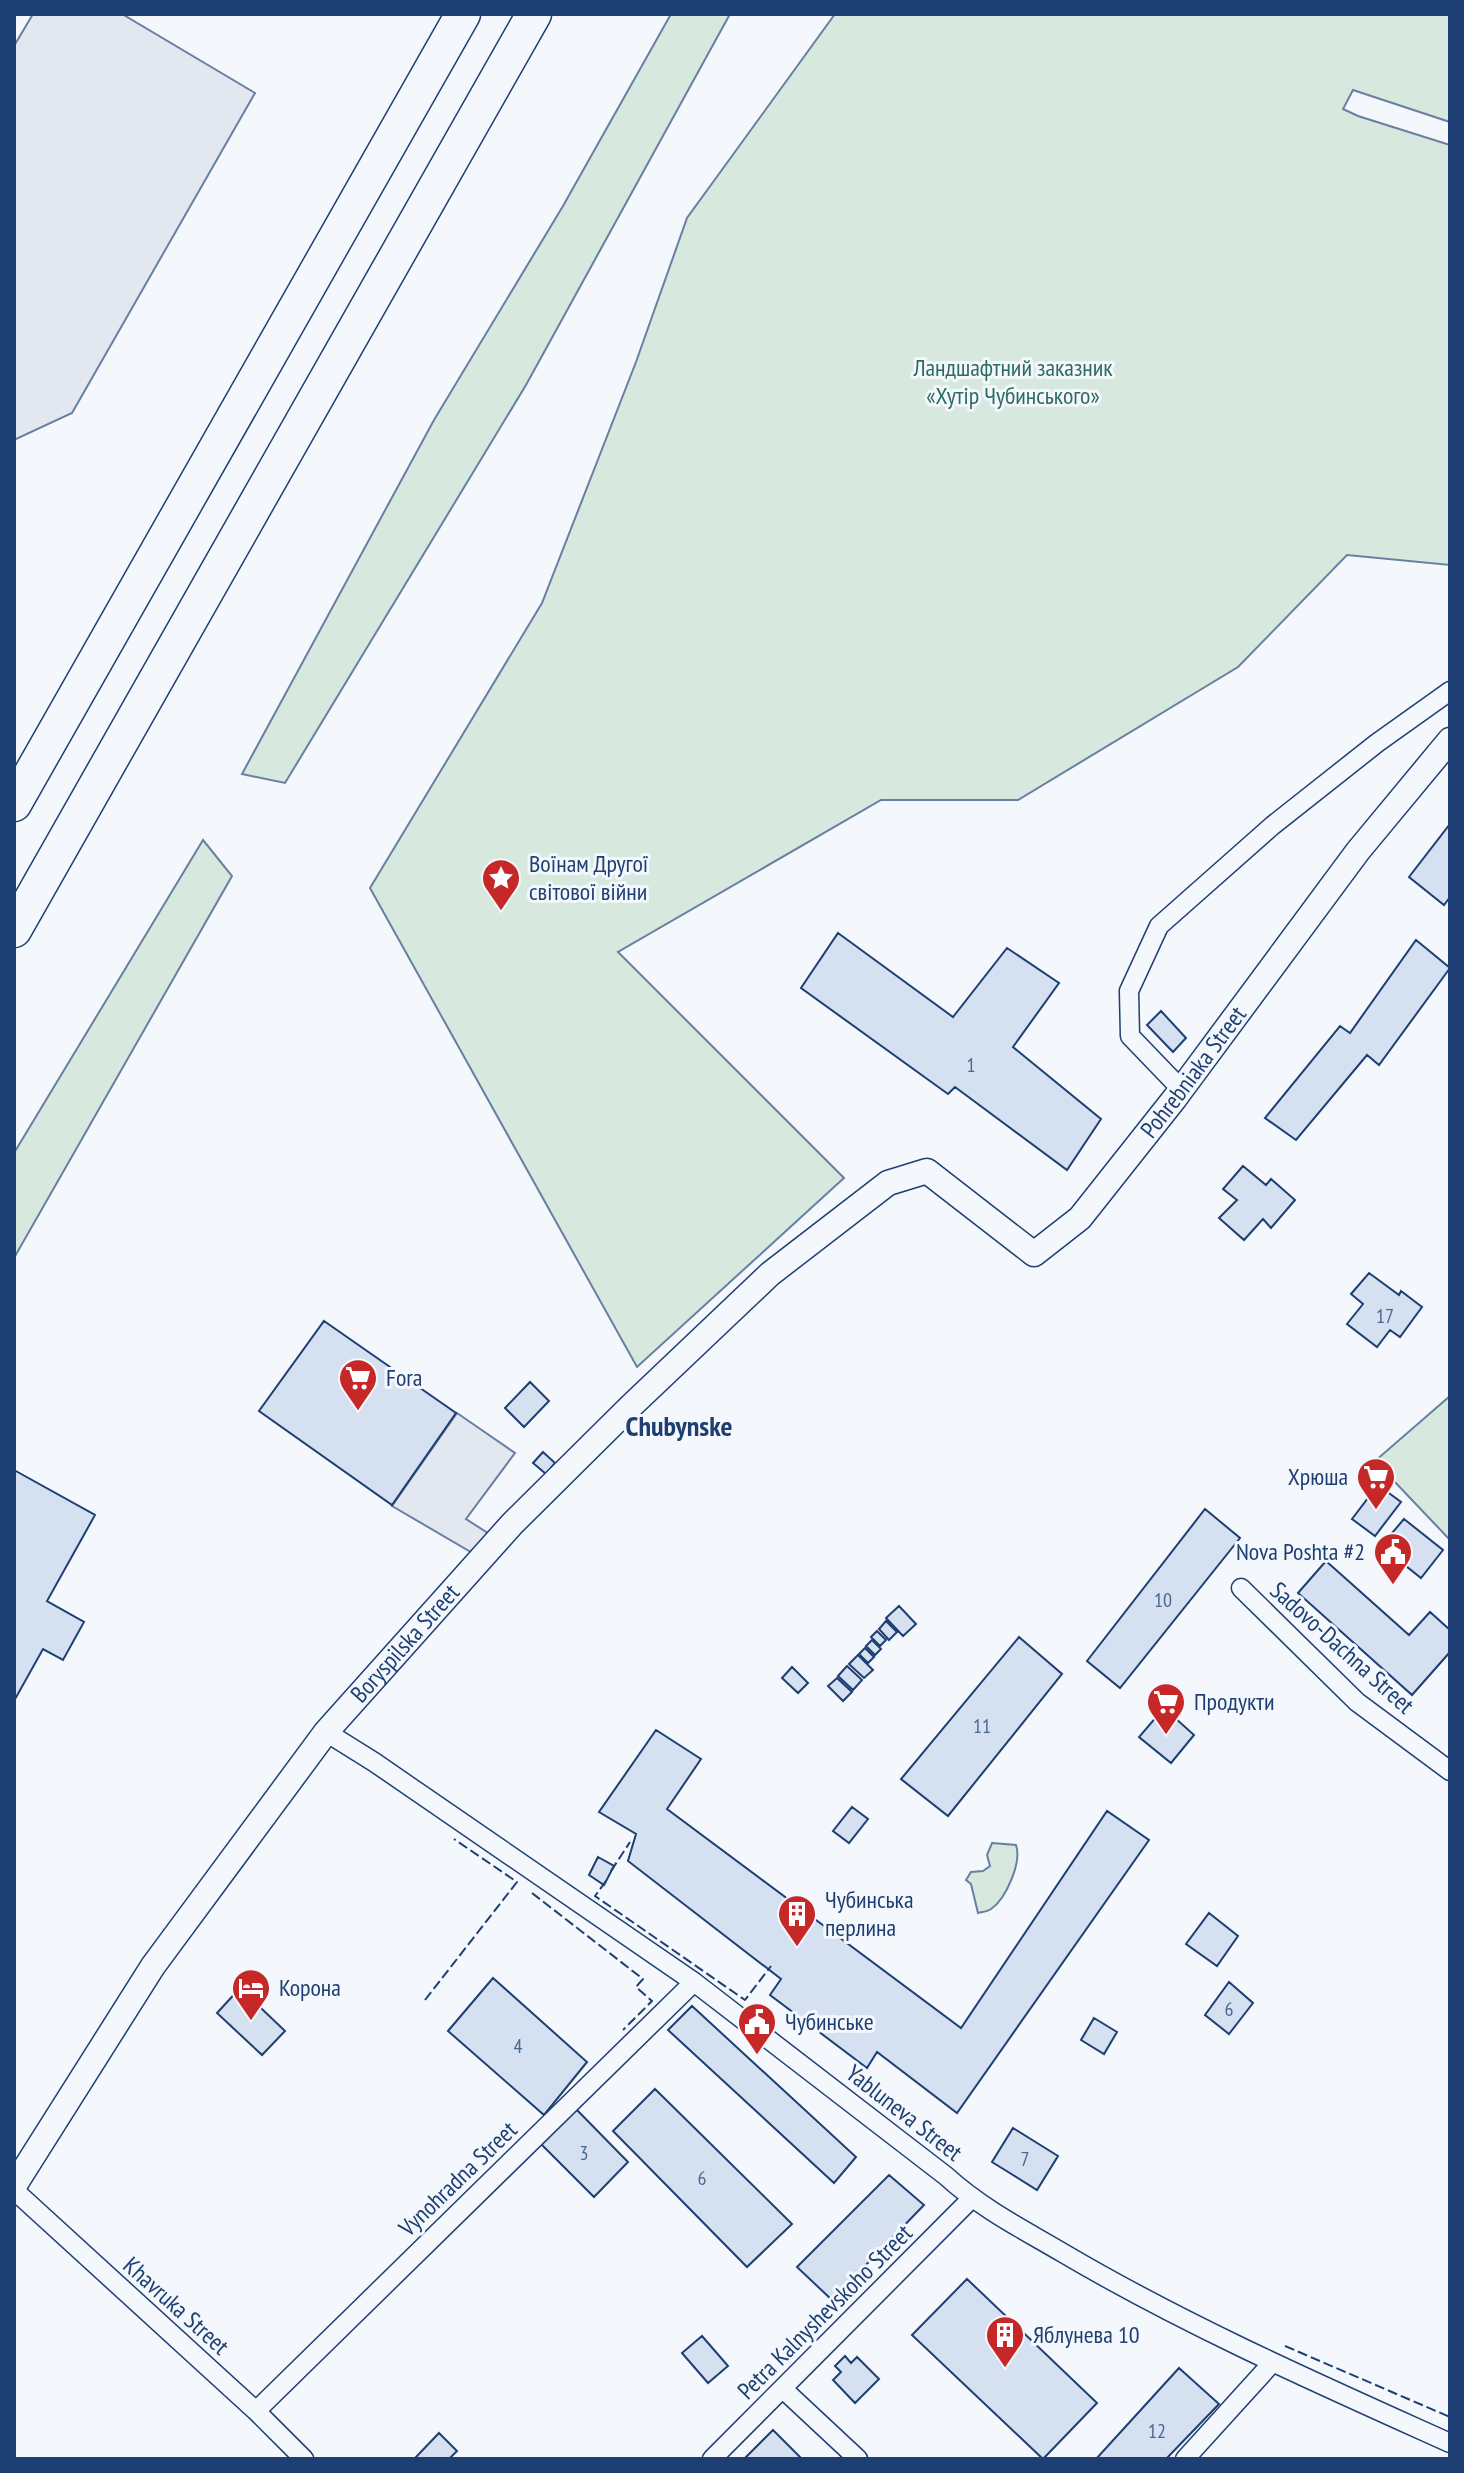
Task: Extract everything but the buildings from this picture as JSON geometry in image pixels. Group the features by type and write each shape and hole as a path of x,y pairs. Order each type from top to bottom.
{"highway":[{"path":"14,804 463,14"},
{"path":"14,930 534,14"}],"street":[{"path":"1181,1089 1130,1036 1129,991 1159,926 1284,817 1377,743 1450,691"},
{"name":"Pohrebniaka Street","path":"888,1183 927,1171 1034,1254 1080,1218 1181,1089 1358,851 1450,740"},
{"name":"Boryspilska Street","path":"14,2188 153,1966 326,1732 512,1524 631,1406 770,1274 888,1183"},
{"name":"Sadovo-Dachna Street","path":"1241,1588 1357,1702 1450,1771"},
{"name":"Yabluneva Street","path":"326,1732 694,1982 946,2176 971,2199 1121,2287 1272,2363 1450,2443"},
{"name":"Vynohradna Street","path":"256,2411 694,1982"},
{"name":"Khavruka Street","path":"14,2188 304,2459"},
{"name":"Petra Kalnyshevskoho Street","path":"712,2459 971,2199"},
{"path":"1185,2459 1272,2363"},
{"path":"783,2389 858,2459"}],"green space":[{"path":"671,14 730,14 526,385 285,783 242,774 434,420 563,206"},
{"name":"Ландшафтний заказник «Хутір Чубинського»","path":"835,14 1450,14 1450,122 1353,90 1343,109 1450,145 1450,565 1347,555 1238,667 1018,800 881,800 618,952 844,1178 637,1367 370,888 542,603 636,362 687,218"},
{"path":"203,840 232,876 14,1258 14,1153"},
{"path":"1450,1396 1450,1540 1375,1461"},
{"path":"992,1843 1016,1845 1017,1861 1011,1880 997,1904 978,1913 971,1884 966,1880 971,1872 983,1871 990,1866 987,1855"}],"shaded area":[{"path":"33,14 122,14 255,93 72,413 14,440 14,46"},
{"path":"457,1413 515,1453 466,1519 497,1539 481,1558 392,1506"}],"fence":[{"path":"425,2000 517,1882 454,1839"},
{"path":"611,1871 630,1842"},
{"path":"606,1881 595,1896 745,2000 771,1966"},
{"path":"532,1893 643,1979 636,1987 652,2001 623,2030"},
{"path":"1285,2346 1450,2417"}],"place":[{"name":"Воїнам Другої світової війни","path":"501,912"},
{"name":"Fora","path":"358,1412"},
{"name":"Хрюша","path":"1376,1511"},
{"name":"Nova Poshta #2","path":"1393,1586"},
{"name":"Продукти","path":"1166,1736"},
{"name":"Чубинська перлина","path":"797,1948"},
{"name":"Корона","path":"251,2022"},
{"name":"Чубинське","path":"757,2056"},
{"name":"Яблунева 10","path":"1005,2369"}],"district":[{"name":"Chubynske","path":"679,1426"}]}
